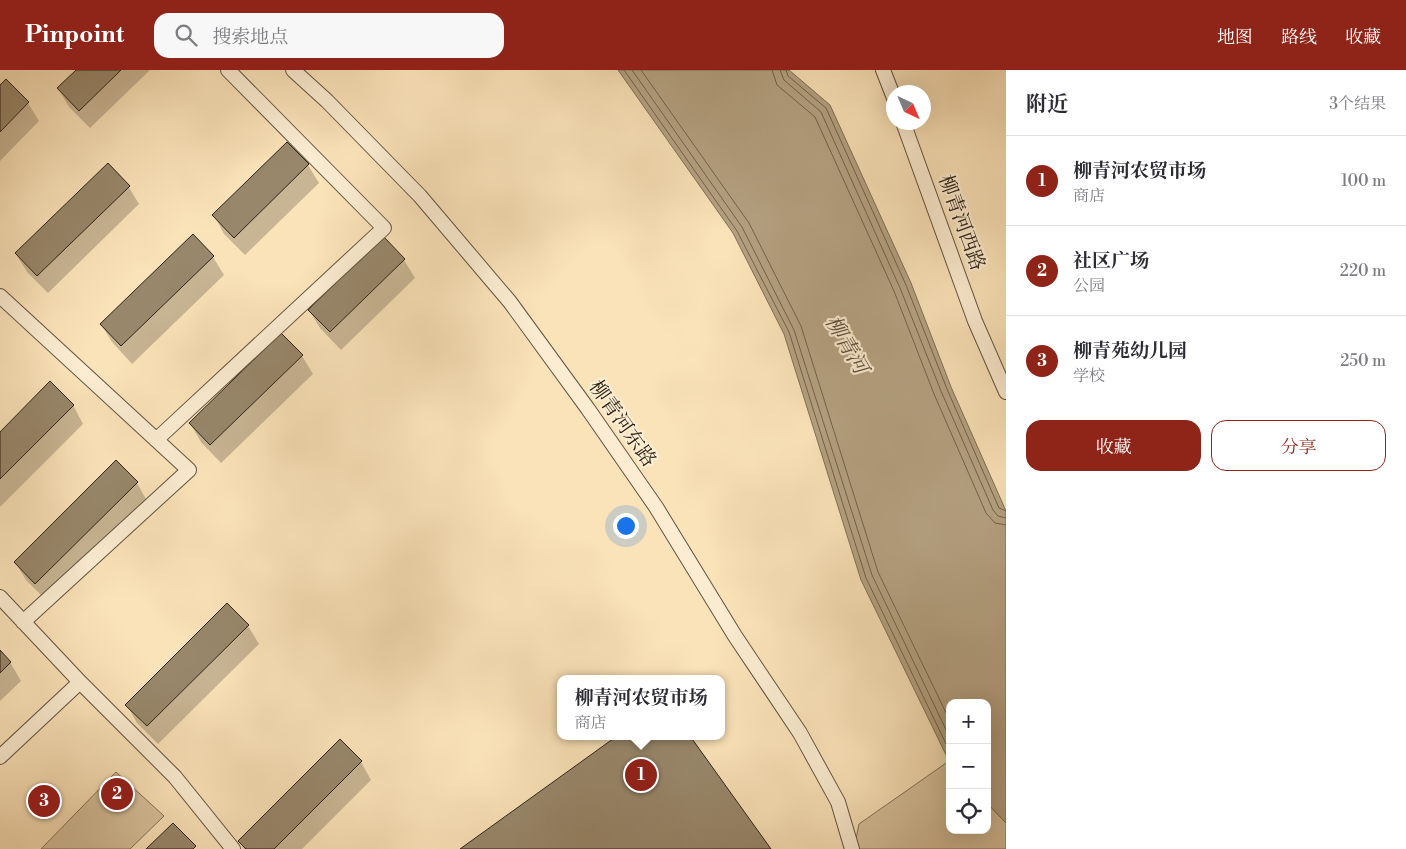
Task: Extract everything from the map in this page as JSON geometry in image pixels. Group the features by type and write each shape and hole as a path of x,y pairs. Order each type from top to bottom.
{"street":[{"path":"156,440 384,228 228,70"},
{"name":"柳青河东路","path":"292,70 327,100 420,196 510,302 588,409 656,506 735,636 800,734 838,802 852,849"},
{"path":"882,70 888,85"},
{"name":"柳青河西路","path":"906,130 975,321 1006,392"},
{"path":"0,296 189,470 24,622"},
{"path":"0,597 80,682 175,776 233,849"},
{"path":"0,757 80,682"}],"shaded area":[{"path":"946,763 946,834 991,834 991,807 1006,823 1006,849 854,849 859,824"},
{"path":"116,772 164,816 130,849 41,849"}],"water":[{"name":"柳青河","path":"618,70 789,70 830,105 911,283 951,387 1006,511 1006,823 991,807 991,699 946,699 946,755 861,580 784,334 733,233"}],"building":[{"path":"76,70 121,70 79,111 57,88"},
{"path":"6,79 29,102 0,132 0,85"},
{"path":"287,142 309,164 234,238 212,215"},
{"path":"108,163 130,186 37,276 15,253"},
{"path":"193,234 214,256 121,346 100,324"},
{"path":"383,236 405,259 330,332 308,310"},
{"path":"281,333 303,355 210,445 189,423"},
{"path":"50,381 74,405 0,479 0,432"},
{"path":"116,460 138,482 35,584 14,562"},
{"path":"227,603 249,625 147,726 125,705"},
{"path":"0,650 11,662 0,673"},
{"path":"340,739 362,761 274,849 246,849 238,841"},
{"path":"611,740 693,740 771,849 460,849"},
{"path":"173,823 196,846 193,849 146,849"}],"place":[{"name":"柳青河农贸市场","path":"641,775"},
{"name":"社区广场","path":"117,794"},
{"name":"柳青苑幼儿园","path":"44,801"}]}
